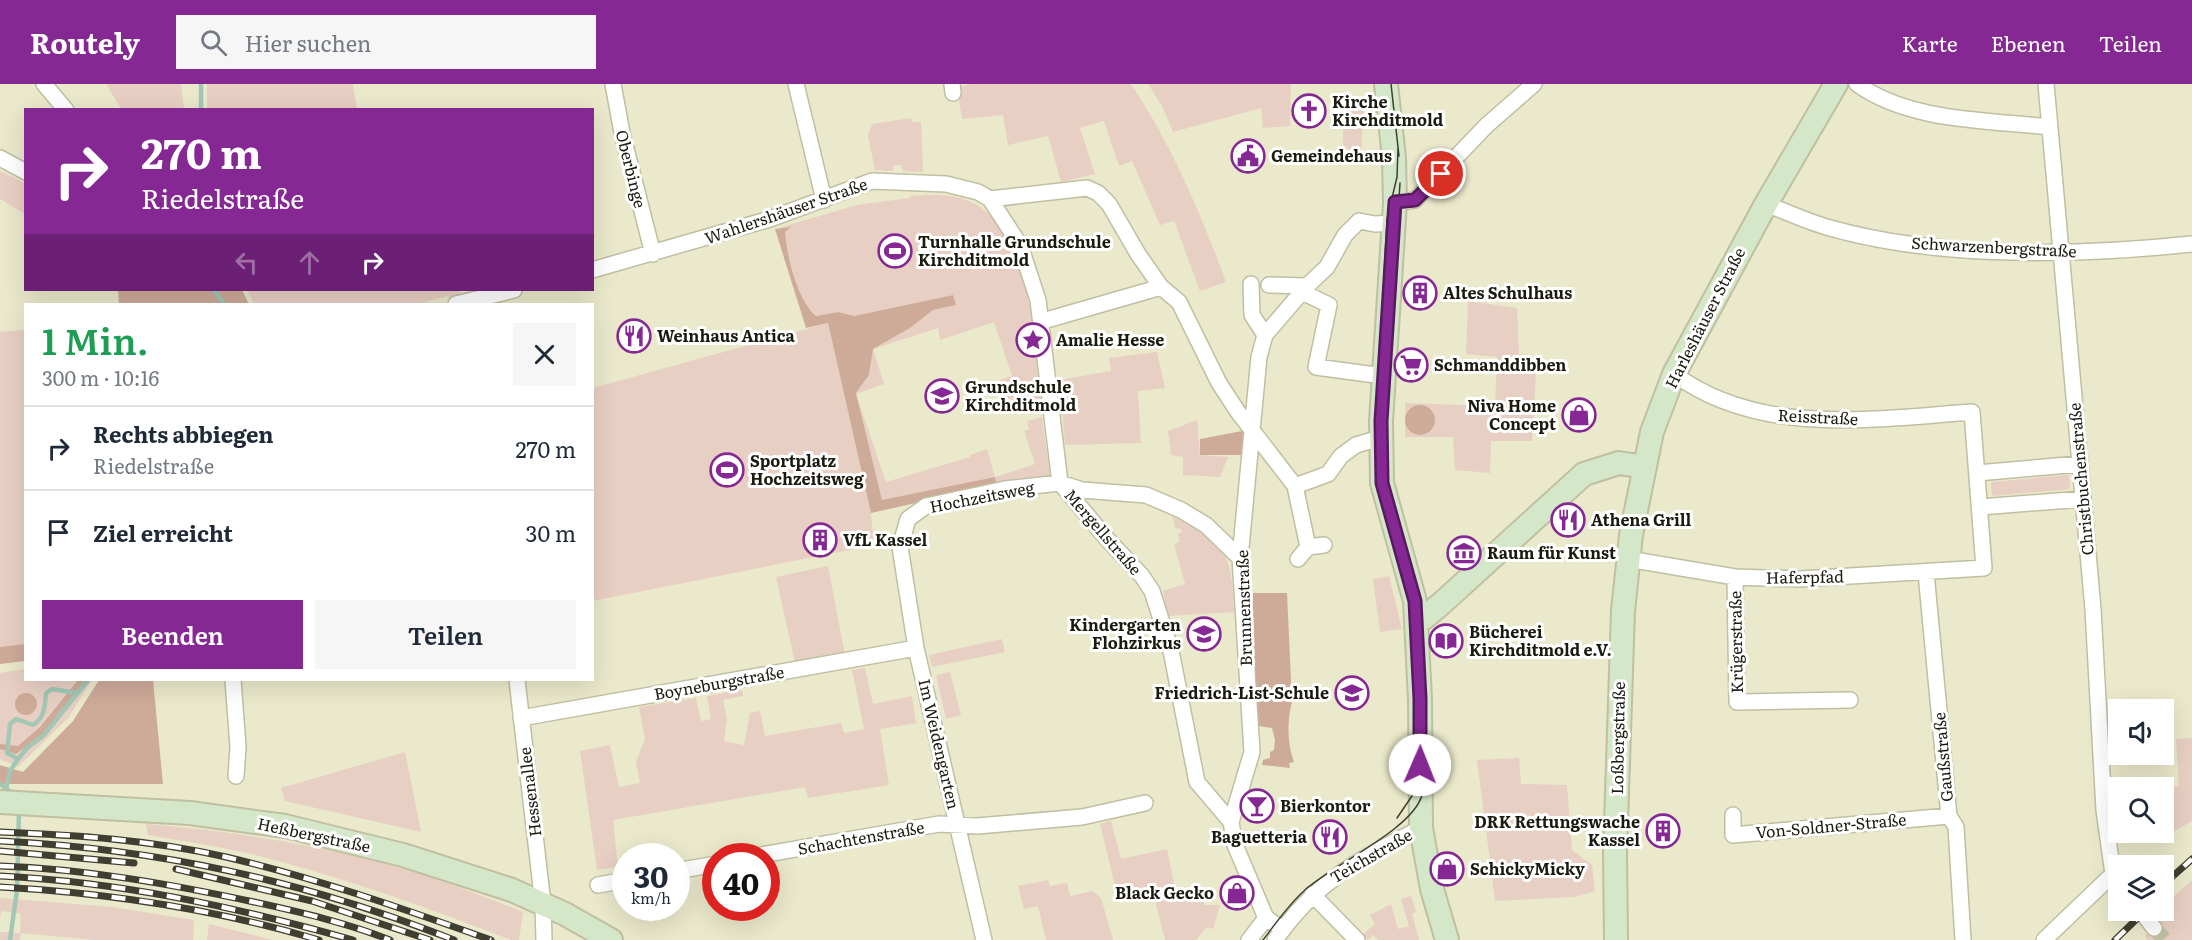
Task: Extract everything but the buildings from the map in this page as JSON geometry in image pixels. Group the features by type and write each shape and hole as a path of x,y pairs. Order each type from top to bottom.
{"main road":[{"path":"1386,84 1390,110 1394,213 1380,438 1382,483 1415,601 1420,699 1421,828 1432,889 1447,940"},
{"name":"Harleshäuser Straße","path":"1645,467 1652,432 1674,374 1766,204 1836,84"},
{"path":"1416,619 1425,618 1584,474 1619,463 1645,467"},
{"name":"Loßbergstraße","path":"1616,940 1620,665 1628,559 1645,467"},
{"name":"Heßbergstraße","path":"0,802 190,813 285,826 403,855 512,890 611,940"}],"street":[{"path":"44,84 64,108"},
{"name":"Oberbinge","path":"613,84 621,133 653,254"},
{"path":"796,84 824,200"},
{"path":"1394,213 1415,200 1487,125 1534,84"},
{"path":"1857,84 1869,93 1926,113 2050,128"},
{"name":"Christbuchenstraße","path":"2046,84 2059,252 2093,609 2104,810 2111,855"},
{"path":"0,158 24,171"},
{"name":"Wahlershäuser Straße","path":"594,269 770,219 872,181 892,180 960,186 990,199"},
{"path":"990,199 1076,188 1087,188 1098,192 1109,204 1138,254 1161,287 1179,302 1219,383 1238,412 1295,486 1303,553 1324,545"},
{"name":"Mergellstraße","path":"990,199 1020,244 1033,278 1043,321 1060,483 1142,576 1152,591 1171,651 1197,782 1231,822"},
{"name":"Schwarzenbergstraße","path":"1766,204 1829,228 1902,243 1983,250 2059,252 2136,250 2192,244"},
{"name":"Brunnenstraße","path":"1266,918 1235,845 1231,822 1251,752 1240,558 1257,371 1266,335 1304,289 1327,267 1345,235 1359,221 1394,213"},
{"path":"1251,284 1252,315 1266,335"},
{"path":"1269,285 1304,289 1329,305 1316,367 1383,376"},
{"path":"1043,321 1161,287"},
{"path":"471,298 509,291"},
{"name":"Reisstraße","path":"1674,374 1697,391 1762,414 1820,420 1972,412 1977,473"},
{"path":"1295,486 1328,474 1341,456 1356,445 1380,438"},
{"path":"2079,464 1977,473 1980,507 2083,499"},
{"name":"Hochzeitsweg","path":"900,547 908,519 926,506 1005,489 1060,483 1082,490 1146,495 1181,510 1206,525 1240,558"},
{"name":"Haferpfad","path":"1628,559 1736,577 1800,579 1984,568 1980,507"},
{"name":"Im Weidengarten","path":"900,547 916,648 984,940"},
{"name":"Gaußstraße","path":"1926,573 1949,816 1956,827 1963,940"},
{"name":"Krügerstraße","path":"1736,577 1737,702 1850,700"},
{"name":"Boyneburgstraße","path":"521,718 916,648"},
{"path":"233,681 237,747 236,776"},
{"name":"Hessenallee","path":"517,681 543,904 544,940"},
{"name":"Schachtenstraße","path":"780,852 939,824 977,826 1082,818 1145,803"},
{"name":"Von-Soldner-Straße","path":"1733,814 1733,835 1949,816"},
{"name":"Teichstraße","path":"1278,935 1312,894 1357,861 1421,828"},
{"path":"598,885 612,882"},
{"path":"2044,940 2108,884"},
{"path":"1312,894 1357,940"},
{"path":"1249,940 1266,918 1278,935"},
{"path":"2149,921 2154,928"}],"shaded area":[{"path":"106,84 181,84 184,108 120,108"},
{"path":"207,84 353,84 357,108 207,108"},
{"path":"972,84 1131,84 1160,131 1184,180 1226,282 1200,291 1174,221 1160,225 1132,161 1119,166 1104,121 1080,128 1095,174 1061,182 1048,136 1008,145 1003,115 962,119 957,87"},
{"path":"1148,84 1291,84 1290,126 1263,128 1261,108 1173,132 1162,106"},
{"path":"1346,100 1364,101 1361,154 1345,148 1343,144 1343,102"},
{"path":"911,118 912,122 921,122 923,172 903,171 902,165 894,165 893,171 875,170 868,136 872,124"},
{"path":"0,171 24,183 24,213 0,199"},
{"path":"911,196 951,196 982,208 1001,228 1015,253 1025,282 1035,345 1040,400 1016,409 986,385 1012,376 994,322 940,340 938,328 873,349 910,328 933,310 955,305 953,295 854,316 838,312 816,316 803,299 794,277 785,232 789,228 775,229 857,205"},
{"path":"791,227 785,232 791,265 798,289 809,309 816,316 838,312 854,316 953,295 956,305 933,310 910,328 873,349 869,375 856,393 882,500 995,477 997,485 871,513 828,323 806,328 775,229"},
{"path":"118,291 242,291 248,303 119,303"},
{"path":"248,291 460,291 458,299 453,300 447,296 422,303 254,303"},
{"path":"1468,301 1517,308 1519,354 1537,356 1532,441 1491,441 1490,473 1455,470 1453,437 1405,437 1405,403 1495,406 1497,357 1466,354"},
{"name":"Sportplatz Hochzeitsweg","path":"828,323 871,513 874,545 594,601 594,388"},
{"path":"24,330 24,644 0,647 0,332"},
{"path":"873,349 884,384 856,394 869,375"},
{"path":"1157,352 1165,388 1138,391 1141,443 1065,445 1060,380 1111,371 1109,358"},
{"path":"857,396 886,482 970,457 970,455 987,449 995,477 882,501"},
{"path":"1420,405 1426,406 1434,414 1434,426 1426,434 1420,435 1414,434 1406,426 1405,420 1406,414 1414,406"},
{"path":"1042,417 1050,476 997,485 995,477 1035,464 1024,431 1029,429 1027,421"},
{"path":"1197,420 1200,455 1228,457 1220,477 1183,475 1183,457 1171,455 1168,431"},
{"path":"1242,431 1246,435 1245,455 1200,455 1200,439"},
{"path":"2069,475 2070,489 1992,496 1991,482"},
{"path":"1172,516 1205,534 1223,551 1231,575 1234,612 1168,616 1163,591 1185,584 1174,544 1180,542 1178,534 1182,532 1180,528 1176,529"},
{"path":"828,566 845,655 795,663 776,577"},
{"path":"1389,576 1402,629 1380,632 1373,579"},
{"path":"1248,593 1287,593 1292,702 1289,732 1294,762 1289,763 1290,768 1262,765 1263,760 1270,758 1275,740 1272,728 1259,726"},
{"path":"1002,639 1005,652 932,667 929,655"},
{"path":"24,644 24,661 0,664 0,647"},
{"path":"865,668 873,704 912,696 916,723 880,729 889,785 808,798 805,787 613,820 615,843 612,843 612,868 597,870 580,751 610,745 619,787 640,783 636,762 645,739 639,707 696,698 701,721 711,719 707,696 742,690 743,696 723,700 727,718 724,741 744,745 750,713 760,711 765,736 841,723 844,733 864,729 852,670"},
{"path":"24,669 24,681 91,681 69,717 18,767 0,759 0,673"},
{"path":"950,672 961,715 946,719 936,675"},
{"path":"77,681 84,681 44,733 16,754 0,749 0,744 18,746 40,727"},
{"path":"98,681 153,681 163,784 0,784 0,765 23,772 73,721"},
{"path":"22,693 30,693 37,700 37,708 30,715 22,715 15,708 15,700"},
{"path":"2192,738 2192,821 2174,831 2174,787 2179,786 2176,739"},
{"path":"405,752 421,832 285,801 281,788"},
{"path":"1519,758 1521,784 1567,785 1572,850 1592,865 1595,891 1574,897 1495,901 1477,760"},
{"path":"1111,821 1121,859 1167,849 1178,902 1203,898 1204,905 1220,905 1213,929 1207,927 1196,940 1165,940 1152,889 1115,886 1100,824"},
{"path":"146,824 202,829 286,842 368,859 407,870 523,912 519,940 511,940 317,872 225,848 148,835"},
{"path":"1048,880 1050,886 1067,883 1070,896 1093,891 1101,898 1113,940 1046,940 1038,906 1024,909 1018,886"},
{"path":"2192,880 2192,940 2147,940 2145,936 2162,921 2174,921 2174,896"},
{"path":"1411,896 1416,912 1412,914 1419,940 1378,940 1373,935 1368,940 1362,935 1375,924 1370,915 1391,904 1398,929 1409,926 1401,899"},
{"path":"0,898 112,907 194,920 193,940 94,940 21,933 20,940 0,940 0,932 20,933 21,914 2,911 0,917"},
{"path":"209,924 273,940 207,940"}],"waterway":[{"path":"201,84 201,108"},
{"path":"215,291 223,303"},
{"path":"6,789 10,771 18,759 27,748 44,735 87,681"},
{"path":"18,759 7,753 10,724 16,719 33,725 37,722 44,711 46,693 52,689 76,693"},
{"path":"0,784 15,795"},
{"path":"10,940 17,890 19,810"}],"tunnel":[{"path":"2154,928 2165,940"}],"tram line":[{"path":"1391,84 1399,156"},
{"path":"1263,940 1288,907 1305,890 1404,821 1416,808 1422,795 1424,747 1422,647 1414,599 1381,488 1375,450 1387,219 1397,177 1398,148"},
{"path":"1388,365 1400,183"},
{"path":"1397,818 1412,796 1418,776"}],"railway":[{"path":"0,832 114,839 170,846 226,857 326,884 491,940"},
{"path":"0,841 117,852 231,871 343,901 454,940"},
{"path":"0,851 134,863"},
{"path":"2174,875 2192,859"},
{"path":"0,866 64,870 191,889 306,914 390,940"},
{"path":"176,869 312,901 430,940"},
{"path":"0,876 134,890 266,917 353,940"},
{"path":"0,887 81,893 161,904 241,919 319,940"},
{"path":"2115,940 2135,921"}],"place":[{"name":"Kirche Kirchditmold","path":"1309,111"},
{"name":"Gemeindehaus","path":"1248,156"},
{"name":"Turnhalle Grundschule Kirchditmold","path":"895,251"},
{"name":"Altes Schulhaus","path":"1420,293"},
{"name":"Weinhaus Antica","path":"634,336"},
{"name":"Amalie Hesse","path":"1033,340"},
{"name":"Schmanddibben","path":"1411,365"},
{"name":"Grundschule Kirchditmold","path":"942,396"},
{"name":"Niva Home Concept","path":"1579,415"},
{"name":"Sportplatz Hochzeitsweg","path":"727,470"},
{"name":"Athena Grill","path":"1568,520"},
{"name":"VfL Kassel","path":"820,540"},
{"name":"Raum für Kunst","path":"1464,553"},
{"name":"Kindergarten Flohzirkus","path":"1204,634"},
{"name":"Bücherei Kirchditmold e.V.","path":"1446,641"},
{"name":"Friedrich-List-Schule","path":"1352,693"},
{"name":"Bierkontor","path":"1257,806"},
{"name":"DRK Rettungswache Kassel","path":"1663,831"},
{"name":"Baguetteria","path":"1330,837"},
{"name":"SchickyMicky","path":"1447,869"},
{"name":"Black Gecko","path":"1237,893"}],"route":[{"path":"1420,765 1420,699 1415,601 1382,483 1380,438 1395,202 1415,200 1441,174"}]}
